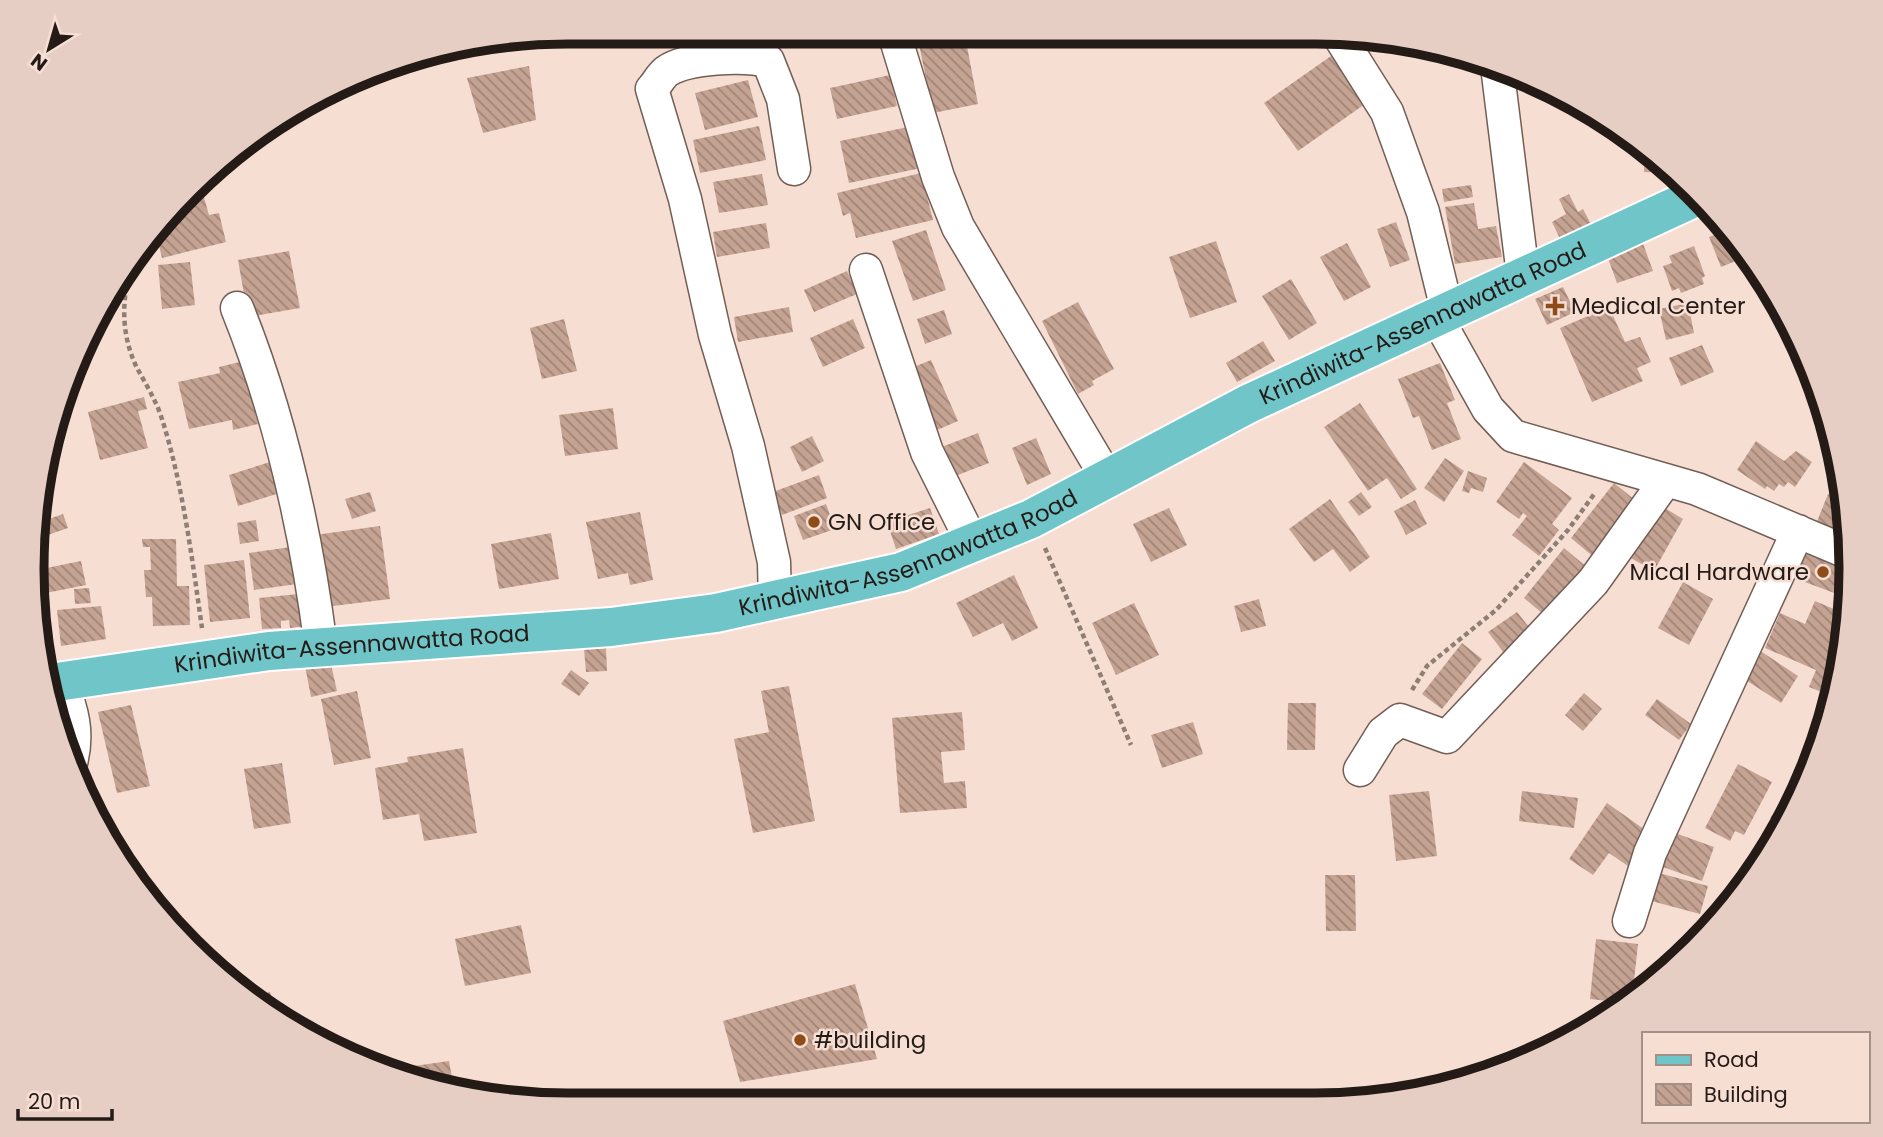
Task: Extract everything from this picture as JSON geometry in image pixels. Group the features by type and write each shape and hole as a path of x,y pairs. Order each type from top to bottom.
{"main road":[{"name":"Krindiwita-Assennawatta Road","path":"57,682 206,660 321,647 611,626 775,603 901,572 1031,519 1248,404 1689,200"}],"street":[{"path":"897,44 938,177 958,227 1108,478"},
{"path":"1345,45 1387,112 1423,212 1442,313 1488,409 1513,436 1697,489 1838,548"},
{"path":"775,603 774,562 748,446 715,335 685,199 652,89 667,71 691,62 750,57 768,61 783,99 794,169"},
{"path":"1498,78 1523,275"},
{"path":"866,270 927,452 972,542"},
{"path":"237,308 274,411 309,557 321,647"},
{"path":"1360,770 1383,733 1401,720 1447,737 1593,582 1666,480"},
{"path":"1629,921 1650,853 1798,531"},
{"path":"57,684 71,708 77,739 75,746"}],"path":[{"path":"127,286 123,302 124,331 135,363 162,418 193,563 206,660"},
{"path":"1401,720 1408,698 1427,666 1496,610 1568,530 1615,465"},
{"path":"1031,519 1132,745"}],"building":[{"path":"705,44 741,44 706,50"},
{"path":"919,44 967,44 978,104 933,113"},
{"path":"1331,56 1365,104 1298,151 1264,103"},
{"path":"529,66 536,120 483,133 467,78"},
{"path":"890,75 897,106 837,119 830,88"},
{"path":"748,80 758,117 705,130 695,93"},
{"path":"759,126 766,160 700,173 693,140"},
{"path":"913,126 921,168 849,183 840,141"},
{"path":"1644,161 1658,172 1644,172"},
{"path":"921,173 933,220 856,238 850,213 843,216 837,193"},
{"path":"762,174 768,205 719,213 713,182"},
{"path":"1471,185 1473,197 1444,202 1442,189"},
{"path":"202,192 209,215 219,213 226,242 162,258 158,242"},
{"path":"1569,194 1578,212 1583,209 1594,230 1563,245 1552,222 1566,214 1559,199"},
{"path":"1474,203 1478,229 1496,226 1502,257 1455,264 1445,207"},
{"path":"1396,222 1410,260 1390,267 1377,229"},
{"path":"766,223 770,248 717,257 713,232"},
{"path":"926,230 946,290 913,301 892,241"},
{"path":"1718,233 1739,260 1721,267 1709,237"},
{"path":"1641,238 1653,271 1617,283 1605,250"},
{"path":"1216,241 1237,302 1190,318 1169,257"},
{"path":"1347,243 1371,287 1344,301 1320,257"},
{"path":"1694,246 1705,276 1702,278 1704,284 1681,293 1679,288 1672,291 1663,266 1672,263 1669,256"},
{"path":"289,251 300,308 248,317 238,260"},
{"path":"190,262 195,305 162,309 158,265"},
{"path":"847,271 857,294 814,312 804,290"},
{"path":"1291,279 1317,323 1289,340 1262,296"},
{"name":"Medical Center","path":"1563,287 1575,312 1547,325 1535,299"},
{"path":"1078,302 1114,369 1092,381 1094,385 1078,394 1042,321"},
{"path":"1688,303 1694,333 1666,340 1659,309"},
{"path":"789,307 793,332 738,342 734,317"},
{"path":"1609,307 1625,342 1640,337 1651,362 1637,368 1643,381 1592,402 1560,328"},
{"path":"944,310 952,334 925,344 917,319"},
{"path":"564,319 577,371 542,379 530,328"},
{"path":"853,319 865,348 823,367 810,338"},
{"path":"1263,341 1275,361 1237,382 1226,363"},
{"path":"1702,345 1714,372 1681,386 1669,358"},
{"path":"931,360 958,421 930,433 904,371"},
{"path":"244,361 258,424 233,430 232,420 189,429 178,382 220,373 219,367"},
{"path":"1440,363 1455,400 1447,403 1461,439 1432,450 1419,416 1413,418 1398,379"},
{"path":"144,397 147,409 138,411 148,448 100,460 88,412"},
{"path":"1360,403 1417,489 1401,499 1387,478 1368,491 1324,427"},
{"path":"613,408 618,449 565,456 559,415"},
{"path":"978,433 989,463 950,478 939,448"},
{"path":"812,436 824,461 802,472 790,447"},
{"path":"1036,438 1051,474 1027,485 1012,448"},
{"path":"1756,441 1784,461 1796,451 1812,462 1795,487 1788,482 1784,487 1779,484 1774,491 1767,486 1765,489 1737,470"},
{"path":"1445,458 1464,471 1444,502 1424,488"},
{"path":"273,461 283,492 238,506 229,475"},
{"path":"1524,462 1572,498 1552,524 1559,530 1539,556 1512,535 1527,516 1523,513 1519,519 1496,502"},
{"path":"1468,471 1487,478 1483,492 1471,488 1469,493 1462,491"},
{"path":"819,475 827,498 782,515 773,492"},
{"path":"1614,483 1640,504 1596,559 1571,538"},
{"path":"370,492 376,511 352,519 345,499"},
{"path":"1361,492 1372,507 1359,516 1348,502"},
{"path":"1828,494 1834,496 1838,532 1816,524"},
{"path":"1330,499 1370,557 1350,572 1333,549 1314,562 1289,529"},
{"path":"1415,500 1427,524 1406,535 1394,511"},
{"name":"GN Office","path":"826,504 835,529 803,540 794,516"},
{"path":"1658,504 1683,519 1654,571 1629,557"},
{"path":"930,508 939,534 896,549 887,522"},
{"path":"1169,508 1187,545 1151,562 1133,524"},
{"path":"640,512 653,580 630,585 628,573 598,579 586,522"},
{"path":"63,514 68,528 45,536 46,520"},
{"path":"256,520 259,541 240,544 237,523"},
{"path":"380,526 390,599 325,607 315,535"},
{"path":"551,533 559,579 499,589 491,544"},
{"path":"142,539 176,539 177,586 189,586 190,625 153,626 152,597 146,597 144,570 151,570 150,547 143,547"},
{"path":"298,546 304,583 254,590 249,553"},
{"path":"1564,548 1588,568 1548,618 1524,598"},
{"name":"Mical Hardware","path":"1804,550 1839,563 1838,594 1794,578"},
{"path":"244,560 250,618 210,622 204,565"},
{"path":"81,561 86,585 45,593 44,569"},
{"path":"1014,575 1038,628 1012,641 1003,623 973,637 956,603"},
{"path":"1683,582 1713,599 1689,645 1658,628"},
{"path":"89,588 91,603 75,604 74,589"},
{"path":"308,593 306,626 290,628 289,620 281,621 281,628 262,629 259,598"},
{"path":"1259,599 1266,626 1241,632 1234,606"},
{"path":"1815,601 1837,610 1824,693 1809,687 1816,670 1765,648 1780,613 1805,624"},
{"path":"1134,603 1159,655 1116,675 1092,623"},
{"path":"101,606 106,639 61,646 57,610"},
{"path":"1517,612 1533,632 1504,653 1488,632"},
{"path":"1462,643 1482,659 1442,709 1422,694"},
{"path":"606,648 607,671 586,672 584,649"},
{"path":"1756,648 1798,676 1781,703 1738,675"},
{"path":"330,660 337,691 311,697 305,666"},
{"path":"571,670 589,683 579,696 561,684"},
{"path":"789,686 815,821 753,833 734,739 769,732 761,691"},
{"path":"357,691 371,758 334,765 321,699"},
{"path":"1584,693 1602,709 1583,731 1565,715"},
{"path":"1657,699 1691,724 1679,740 1645,715"},
{"path":"1288,703 1316,703 1315,750 1287,750"},
{"path":"131,705 150,786 117,793 98,712"},
{"path":"962,712 965,750 941,752 944,783 965,781 967,808 900,813 892,718"},
{"path":"1193,722 1203,754 1162,768 1151,735"},
{"path":"463,748 477,833 424,841 419,814 383,820 375,768 408,762 407,757"},
{"path":"282,763 291,823 254,829 244,769"},
{"path":"1738,764 1772,782 1744,835 1735,831 1730,841 1705,828"},
{"path":"1429,791 1437,856 1396,861 1389,795"},
{"path":"1522,791 1578,798 1574,828 1519,821"},
{"path":"1788,793 1774,821 1770,818"},
{"path":"1607,803 1651,834 1628,866 1609,853 1593,875 1569,859"},
{"path":"1675,833 1714,847 1702,881 1663,867"},
{"path":"1651,871 1708,886 1700,914 1644,899"},
{"path":"1325,875 1355,875 1356,931 1326,931"},
{"path":"521,925 531,973 465,986 455,939"},
{"path":"1596,939 1638,944 1633,985 1611,1001 1590,999"},
{"name":"#building","path":"855,984 877,1059 740,1082 723,1021"},
{"path":"270,992 273,1002 262,994"},
{"path":"449,1061 452,1080 415,1069 414,1066"}],"place":[{"name":"Medical Center","path":"1555,306"},
{"name":"GN Office","path":"814,522"},
{"name":"Mical Hardware","path":"1823,572"},
{"name":"#building","path":"800,1040"}]}
